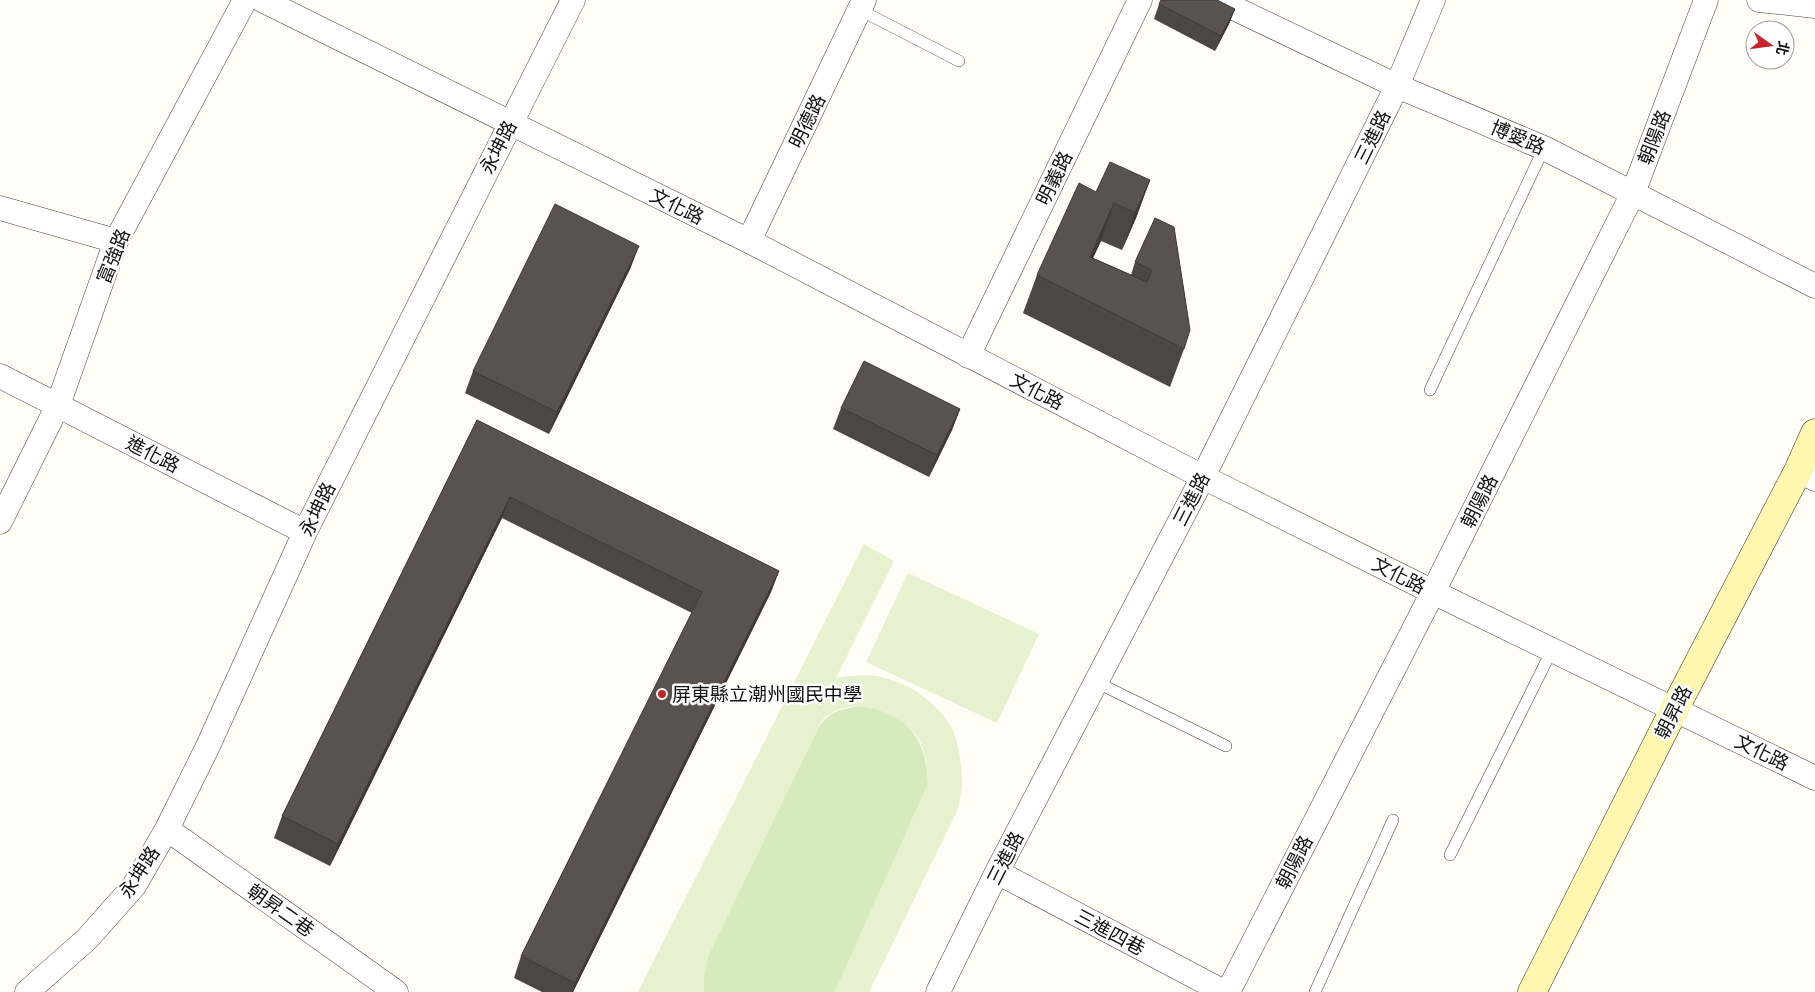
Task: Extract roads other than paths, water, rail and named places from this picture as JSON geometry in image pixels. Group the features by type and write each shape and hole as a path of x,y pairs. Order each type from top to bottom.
{"main road":[{"name":"朝昇路","path":"1532,992 1674,710 1806,475 1815,433"}],"street":[{"name":"富強路","path":"0,522 58,405 116,241 245,0"},
{"name":"文化路","path":"262,0 749,241 1203,477 1433,592 1815,778"},
{"name":"永坤路","path":"27,992 87,939 134,886 167,829 208,746 305,532 509,123 573,0"},
{"name":"明義路","path":"968,356 1140,0"},
{"name":"博愛路","path":"1216,0 1398,86 1544,148 1815,286"},
{"name":"三進路","path":"938,992 997,872 1203,477 1398,86 1432,0"},
{"name":"朝陽路","path":"1228,992 1433,592 1633,192 1706,0"},
{"path":"1759,0 1815,6"},
{"name":"明德路","path":"749,241 862,5"},
{"path":"0,208 116,241"},
{"name":"進化路","path":"0,376 305,532"},
{"name":"朝昇二巷","path":"167,829 396,992"},
{"name":"三進四巷","path":"997,872 1224,992"}],"lane":[{"path":"862,5 959,61"},
{"path":"1430,390 1544,148"},
{"path":"1450,854 1552,650"},
{"path":"1096,682 1226,746"},
{"path":"1315,992 1393,820"}],"place":[{"name":"屏東縣立潮州國民中學","path":"662,694"}]}
